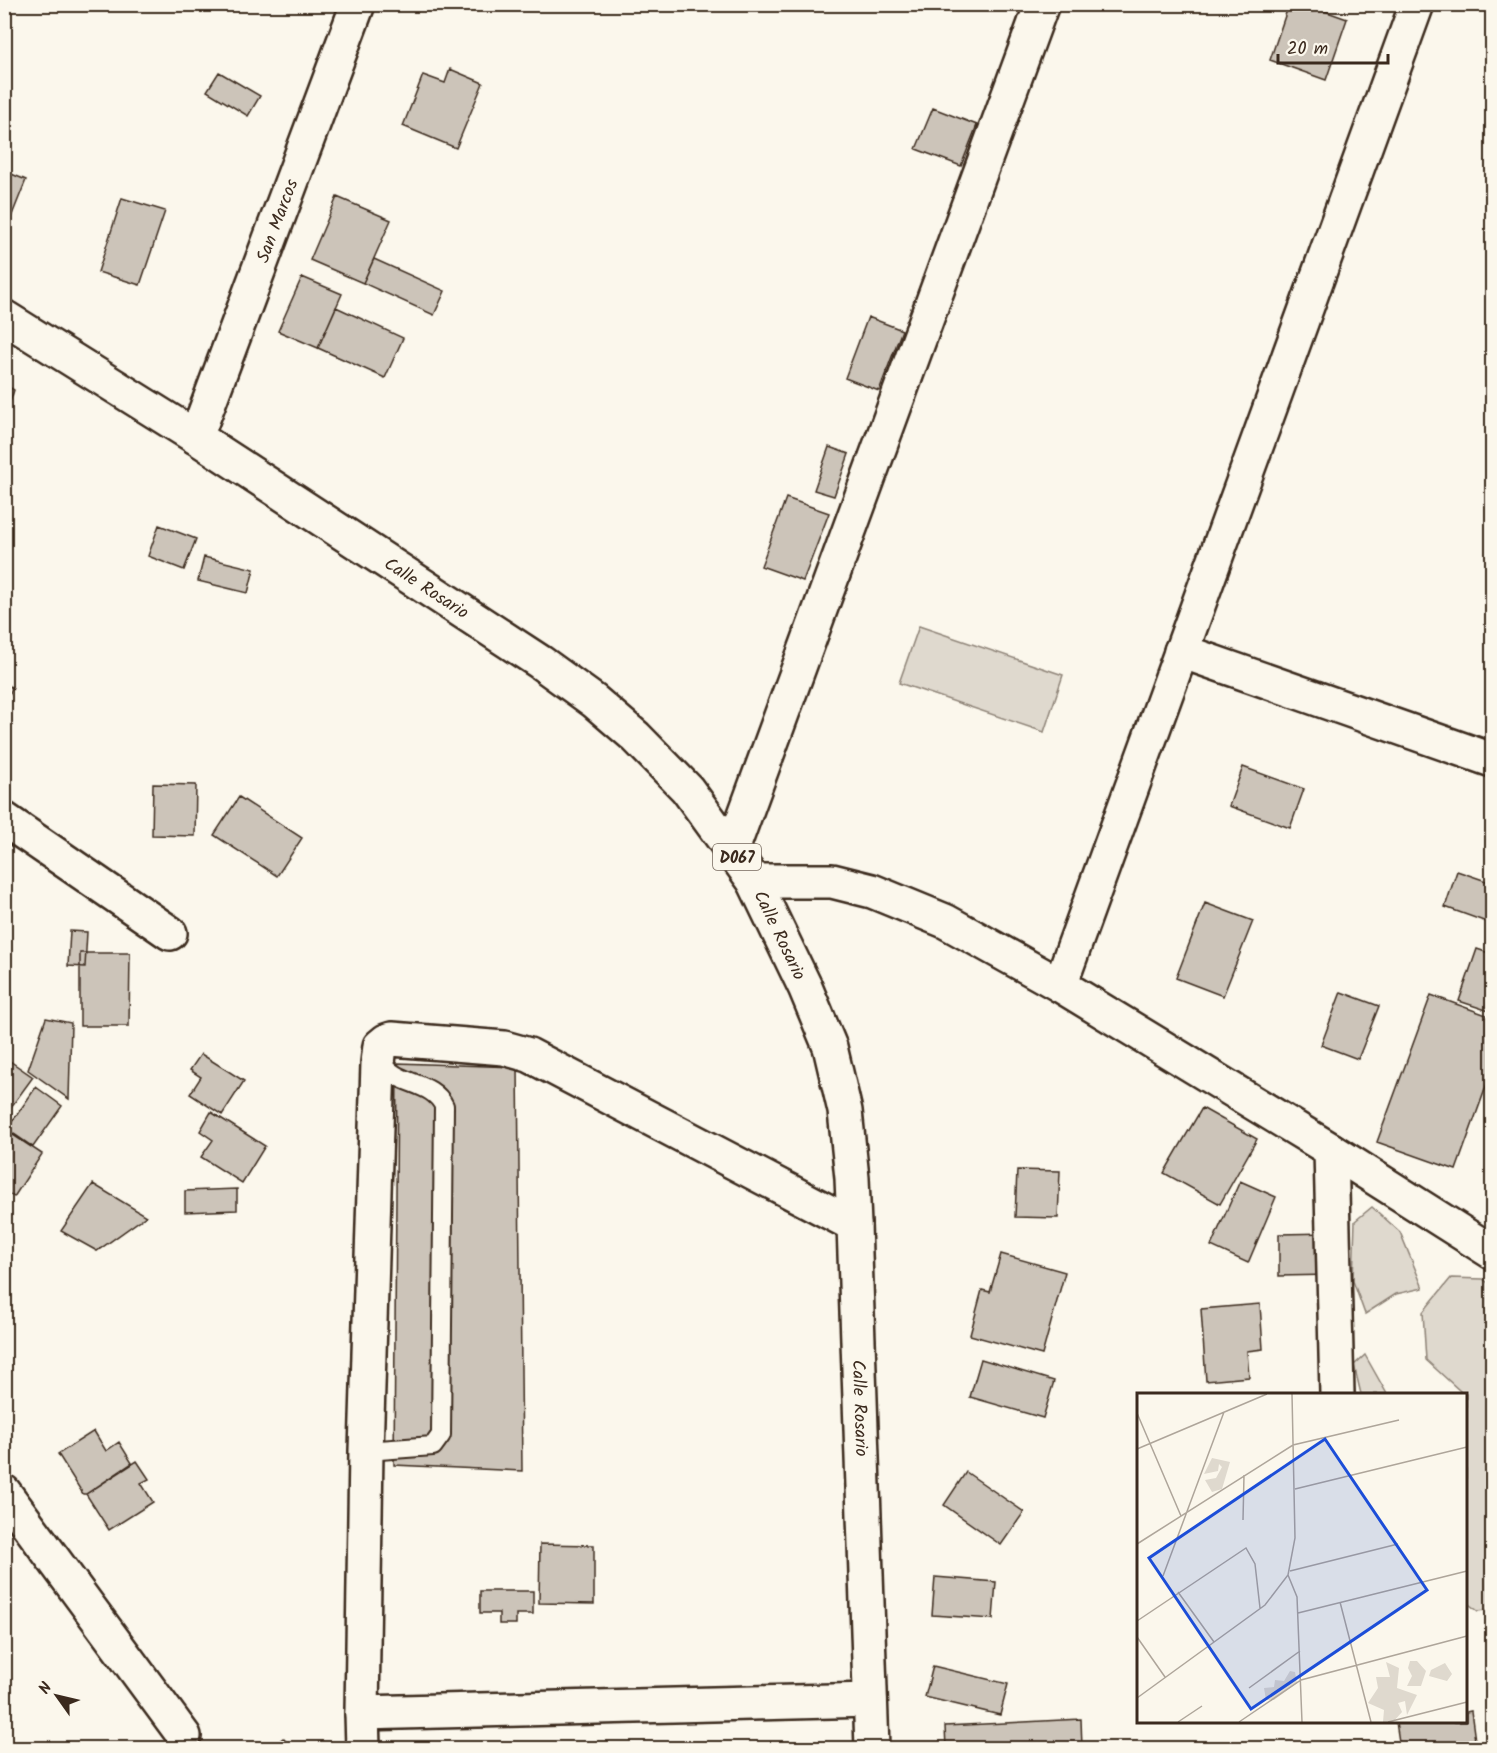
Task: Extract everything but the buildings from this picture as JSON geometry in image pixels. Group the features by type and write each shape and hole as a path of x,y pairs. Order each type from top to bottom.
{"street":[{"name":"San Marcos","path":"196,437 358,4"},
{"path":"732,850 1042,4"},
{"path":"1060,985 1417,4"},
{"name":"Calle Rosario","path":"4,317 196,437 540,662 594,700 636,737 687,789 754,880 805,987 830,1047 845,1111 854,1225 872,1749"},
{"path":"1181,651 1492,760"},
{"path":"4,819 170,933"},
{"path":"754,880 832,881 872,891 945,921 1060,985 1331,1150 1492,1252"},
{"path":"363,1749 366,1451 380,1046 392,1039 504,1048 529,1055 854,1225"},
{"path":"1331,1150 1337,1393"},
{"path":"4,1492 184,1736"},
{"path":"362,1713 870,1700"}],"lane":[{"path":"366,1451 433,1446 441,1435 444,1106 435,1093 394,1075 378,1063"}],"shaded area":[{"path":"919,626 1063,675 1044,732 899,683"},
{"path":"1372,1207 1400,1232 1423,1288 1396,1294 1365,1314 1353,1281 1355,1221"},
{"path":"1451,1278 1483,1279 1492,1286 1492,1609 1478,1611 1467,1603 1467,1393 1459,1393 1460,1391 1426,1360 1423,1312"},
{"path":"1365,1355 1386,1393 1361,1393 1354,1365"}]}
